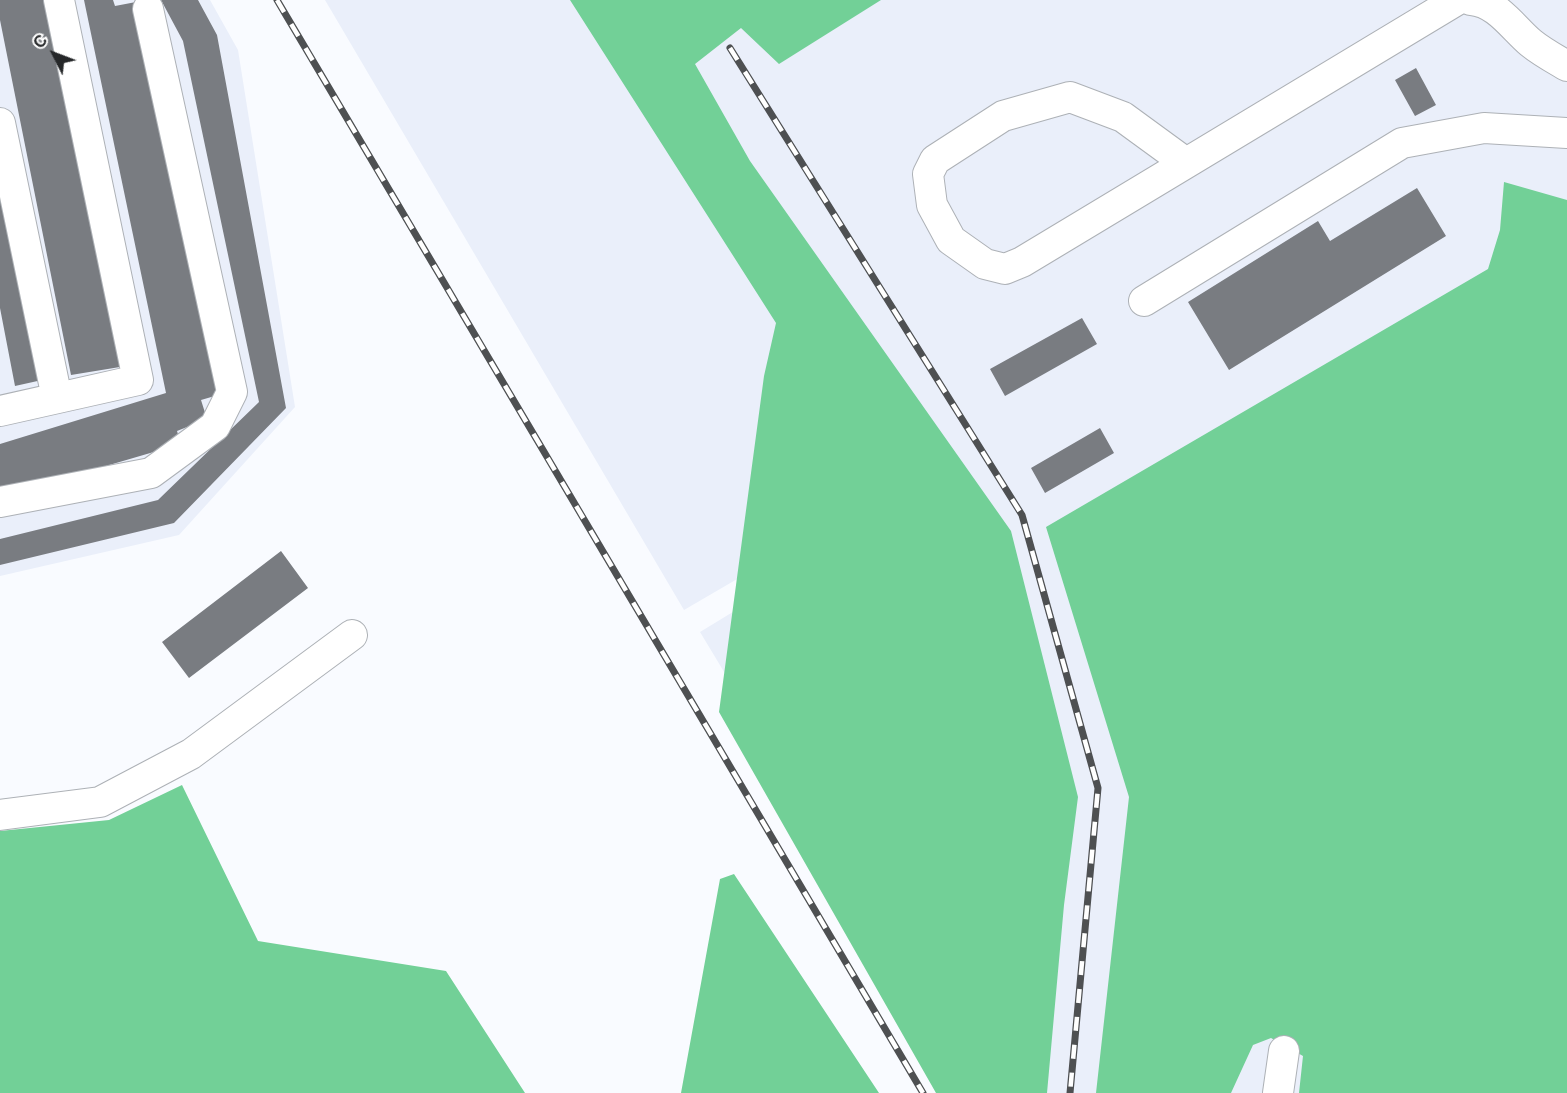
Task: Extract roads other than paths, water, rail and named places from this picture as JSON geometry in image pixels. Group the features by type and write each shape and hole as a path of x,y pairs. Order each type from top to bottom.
{"lane":[{"path":"0,411 138,380 59,0"},
{"path":"1186,163 1123,117 1070,97 1004,116 935,160 928,174 932,205 951,240 985,264 1005,269 1022,262 1457,0"},
{"path":"1471,0 1480,1 1500,13 1532,44 1567,66"},
{"path":"0,502 151,474 215,426 232,392 148,9"},
{"path":"0,123 57,398"},
{"path":"1144,301 1402,143 1484,128 1567,133"},
{"path":"0,815 100,802 191,754 352,635"},
{"path":"1278,1093 1284,1052"}],"railway":[{"path":"277,0 923,1093"},
{"path":"730,48 1022,515 1098,788 1070,1093"}]}
